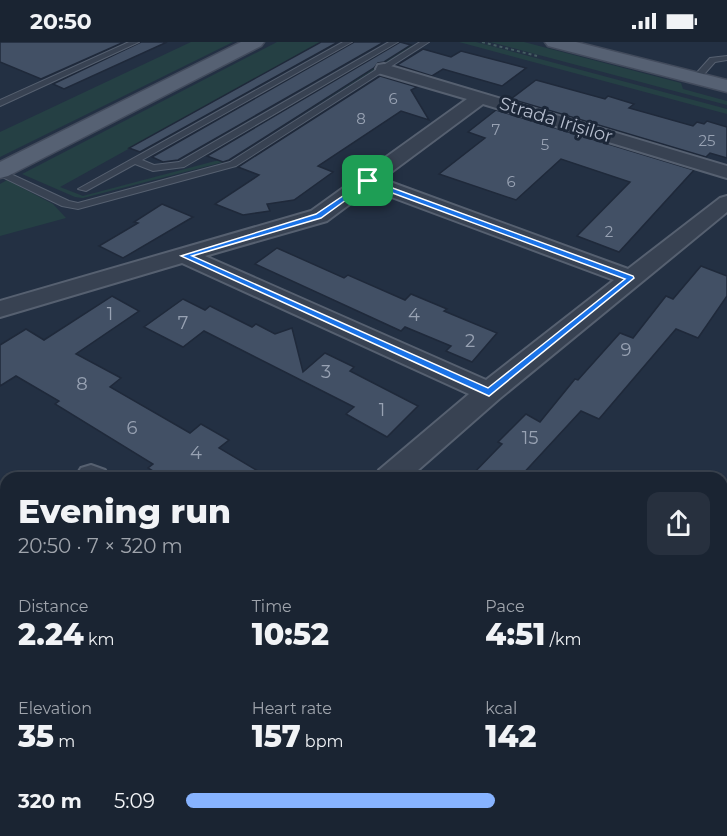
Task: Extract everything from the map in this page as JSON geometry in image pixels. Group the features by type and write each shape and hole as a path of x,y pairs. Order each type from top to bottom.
{"main road":[{"path":"0,172 255,42"},
{"path":"554,42 727,86"}],"street":[{"name":"Strada Irișilor","path":"384,69 727,172"},
{"path":"0,309 319,216 480,98"},
{"path":"368,181 630,278"},
{"path":"397,472 489,392 727,202"},
{"path":"185,256 489,392"}],"lane":[{"path":"0,103 135,42"},
{"path":"83,189 348,42"},
{"path":"135,161 153,168 181,165 394,42"},
{"path":"0,172 66,204 78,206 233,164 384,69 419,43"},
{"path":"696,78 727,48"},
{"path":"715,59 727,58"}],"green space":[{"path":"191,42 233,42 0,157 0,132"},
{"path":"277,42 321,42 60,187 83,196 219,160 410,45 412,46 220,163 83,198 75,197 22,174"},
{"path":"459,42 476,42 727,109 727,114"},
{"path":"490,42 524,42 681,83 683,89 727,101 727,105"},
{"path":"7,180 53,204 66,218 0,236 0,184"}],"building":[{"path":"0,42 124,42 41,79 0,62"},
{"path":"141,42 167,42 64,89 53,84"},
{"path":"321,42 338,42 140,152 129,148"},
{"path":"354,42 384,42 178,160 163,162 152,157"},
{"path":"400,42 411,45 384,62 378,63 374,68 229,160 223,162 207,156"},
{"path":"423,49 451,57 461,51 526,68 502,86 443,69 432,76 397,65"},
{"path":"380,76 417,87 411,90 429,120 401,111 318,166 333,172 294,200 267,204 270,211 243,215 215,204 259,175 238,167"},
{"path":"536,80 605,99 608,96 634,104 629,108 693,126 697,122 704,124 707,121 727,127 727,158 710,153 706,157 511,99"},
{"path":"496,110 694,170 619,252 577,236 630,182 561,159 516,200 439,174 485,138 468,132"},
{"path":"162,204 193,217 123,258 99,246 138,223 134,222"},
{"path":"277,248 344,278 348,275 405,300 411,294 447,309 444,311 497,333 472,362 446,351 451,346 405,327 401,331 255,264"},
{"path":"701,266 727,276 727,296 698,338 676,329 599,419 581,411 525,472 475,472 502,444 498,442 526,414 540,422 575,379 578,380 620,333 633,338 666,296 673,299"},
{"path":"112,296 139,311 76,354 121,378 110,387 190,433 201,424 229,440 219,448 260,472 154,472 148,468 153,464 55,404 59,401 16,376 0,386 0,345 26,329 44,340"},
{"path":"183,299 205,310 210,306 252,327 256,324 275,334 292,328 303,372 325,353 354,367 350,371 418,406 387,437 346,414 354,407 204,331 183,347 144,327"}],"route":[{"path":"368,181 630,278 489,392 185,256 319,216 368,181"}]}
